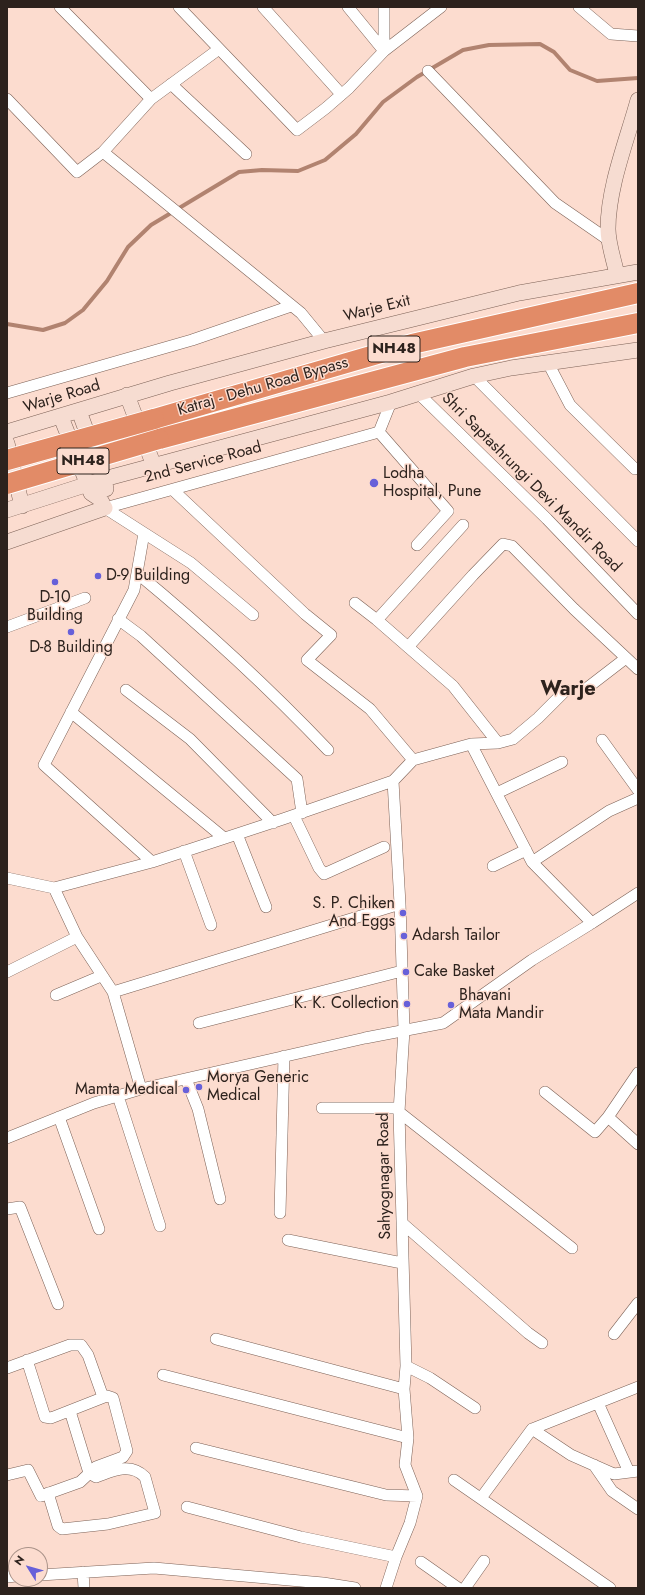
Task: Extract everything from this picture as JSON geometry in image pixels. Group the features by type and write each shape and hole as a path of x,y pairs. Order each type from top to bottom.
{"highway":[{"name":"Katraj - Dehu Road Bypass","path":"7,460 412,344 638,293"},
{"name":"Katraj - Dehu Road Bypass","path":"7,484 159,438 465,357 638,323"}],"street":[{"path":"60,7 151,99"},
{"path":"179,7 297,130 326,108 384,51 441,7"},
{"path":"263,7 341,94"},
{"path":"348,7 384,51"},
{"path":"384,7 384,51"},
{"path":"579,7 611,34 638,36"},
{"path":"7,99 77,172 103,152 151,99 219,49"},
{"path":"428,71 555,203 610,241"},
{"path":"171,84 246,154"},
{"path":"616,275 608,230 610,209 638,100"},
{"path":"103,152 301,313 324,341"},
{"name":"Warje Exit","path":"127,395 324,341 519,293 638,272"},
{"path":"7,393 192,340 291,306"},
{"path":"7,510 104,480 391,402 474,376 548,363 638,350"},
{"path":"548,363 570,405 635,469"},
{"path":"474,376 638,541"},
{"name":"Shri Saptashrungi Devi Mandir Road","path":"418,394 547,519 638,614"},
{"path":"127,395 154,466"},
{"name":"Warje Road","path":"7,432 61,417 127,395"},
{"path":"391,402 379,432 448,511 417,545"},
{"path":"79,411 104,480 106,489 103,503"},
{"path":"61,417 91,493 144,533 191,563 253,615"},
{"name":"2nd Service Road","path":"7,542 103,503 173,490 379,432"},
{"path":"7,443 22,506"},
{"path":"173,490 305,614 331,635 307,660 370,709 413,760"},
{"path":"377,620 463,525"},
{"path":"144,533 134,590 44,765 152,862"},
{"path":"408,647 473,574 503,544 506,544 512,546 638,669"},
{"path":"137,573 242,664 278,698 328,750"},
{"path":"7,627 85,598"},
{"path":"355,603 377,620 453,686 498,743"},
{"path":"118,619 140,636 297,779 298,814 318,868 324,874 384,847"},
{"path":"587,688 626,658"},
{"path":"126,690 190,739 273,823"},
{"path":"7,878 54,888 152,862 273,823 393,781 413,760 471,744 498,743 513,739 538,718 566,690"},
{"path":"71,712 224,838"},
{"path":"602,740 638,790"},
{"path":"471,744 532,862 592,923"},
{"path":"497,793 562,762"},
{"name":"Sahyognagar Road","path":"393,781 400,904 404,1030 399,1110 406,1366 404,1389 408,1438 405,1465 417,1496"},
{"path":"532,862 609,811 638,798"},
{"path":"237,834 266,907"},
{"path":"493,866 526,850"},
{"path":"184,851 211,925"},
{"path":"54,888 77,937 101,976 113,992 141,1089"},
{"path":"7,1138 94,1103 141,1089 284,1056 443,1023 532,960 638,893"},
{"path":"113,992 400,904"},
{"path":"7,972 77,937"},
{"path":"199,1023 402,971"},
{"path":"56,995 101,976"},
{"path":"280,1213 284,1056"},
{"path":"545,1092 595,1132 608,1117 638,1073"},
{"path":"186,1079 198,1110 220,1199"},
{"path":"118,1096 160,1226"},
{"path":"322,1108 399,1110 572,1248"},
{"path":"59,1117 99,1229"},
{"path":"608,1117 638,1144"},
{"path":"7,1209 20,1207 58,1304"},
{"path":"402,1223 528,1333 542,1343"},
{"path":"288,1240 402,1263"},
{"path":"614,1334 638,1303"},
{"path":"216,1339 404,1389"},
{"path":"7,1368 70,1345 81,1345 88,1355 103,1397"},
{"path":"7,1475 28,1470 39,1495 80,1482 96,1467 122,1457 127,1451 115,1401 110,1396 103,1397 51,1418 45,1417 27,1360"},
{"path":"406,1366 430,1378 475,1408"},
{"path":"163,1375 408,1438"},
{"path":"481,1498 532,1429 638,1387"},
{"path":"532,1429 571,1455 614,1474 634,1472 598,1403"},
{"path":"48,1493 58,1526 62,1529 108,1524 155,1513 145,1477 140,1472 134,1469 115,1469 96,1477 89,1473 70,1410"},
{"path":"196,1448 386,1495 417,1496 410,1523 396,1557 386,1588"},
{"path":"594,1465 612,1491 638,1509"},
{"path":"454,1480 610,1588"},
{"path":"187,1507 301,1537 396,1557"},
{"path":"465,1588 484,1561"},
{"path":"421,1562 458,1588"},
{"path":"48,1574 154,1568 296,1584 355,1588"},
{"path":"83,1572 84,1588"}],"waterway":[{"path":"7,324 43,330 65,323 83,310 107,281 128,247 151,225 239,172 262,170 298,171 325,160 356,134 383,102 417,77 463,50 489,45 540,44 554,52 570,70 597,81 638,78"}],"place":[{"name":"Lodha Hospital, Pune","path":"374,483"},
{"name":"D-9 Building","path":"98,576"},
{"name":"D-10 Building","path":"55,582"},
{"name":"D-8 Building","path":"71,632"},
{"name":"S. P. Chiken And Eggs","path":"403,913"},
{"name":"Adarsh Tailor","path":"404,936"},
{"name":"Cake Basket","path":"406,972"},
{"name":"K. K. Collection","path":"407,1004"},
{"name":"Bhavani Mata Mandir","path":"451,1005"},
{"name":"Morya Generic Medical","path":"199,1087"},
{"name":"Mamta Medical","path":"186,1090"}],"district":[{"name":"Warje","path":"568,690"}]}
